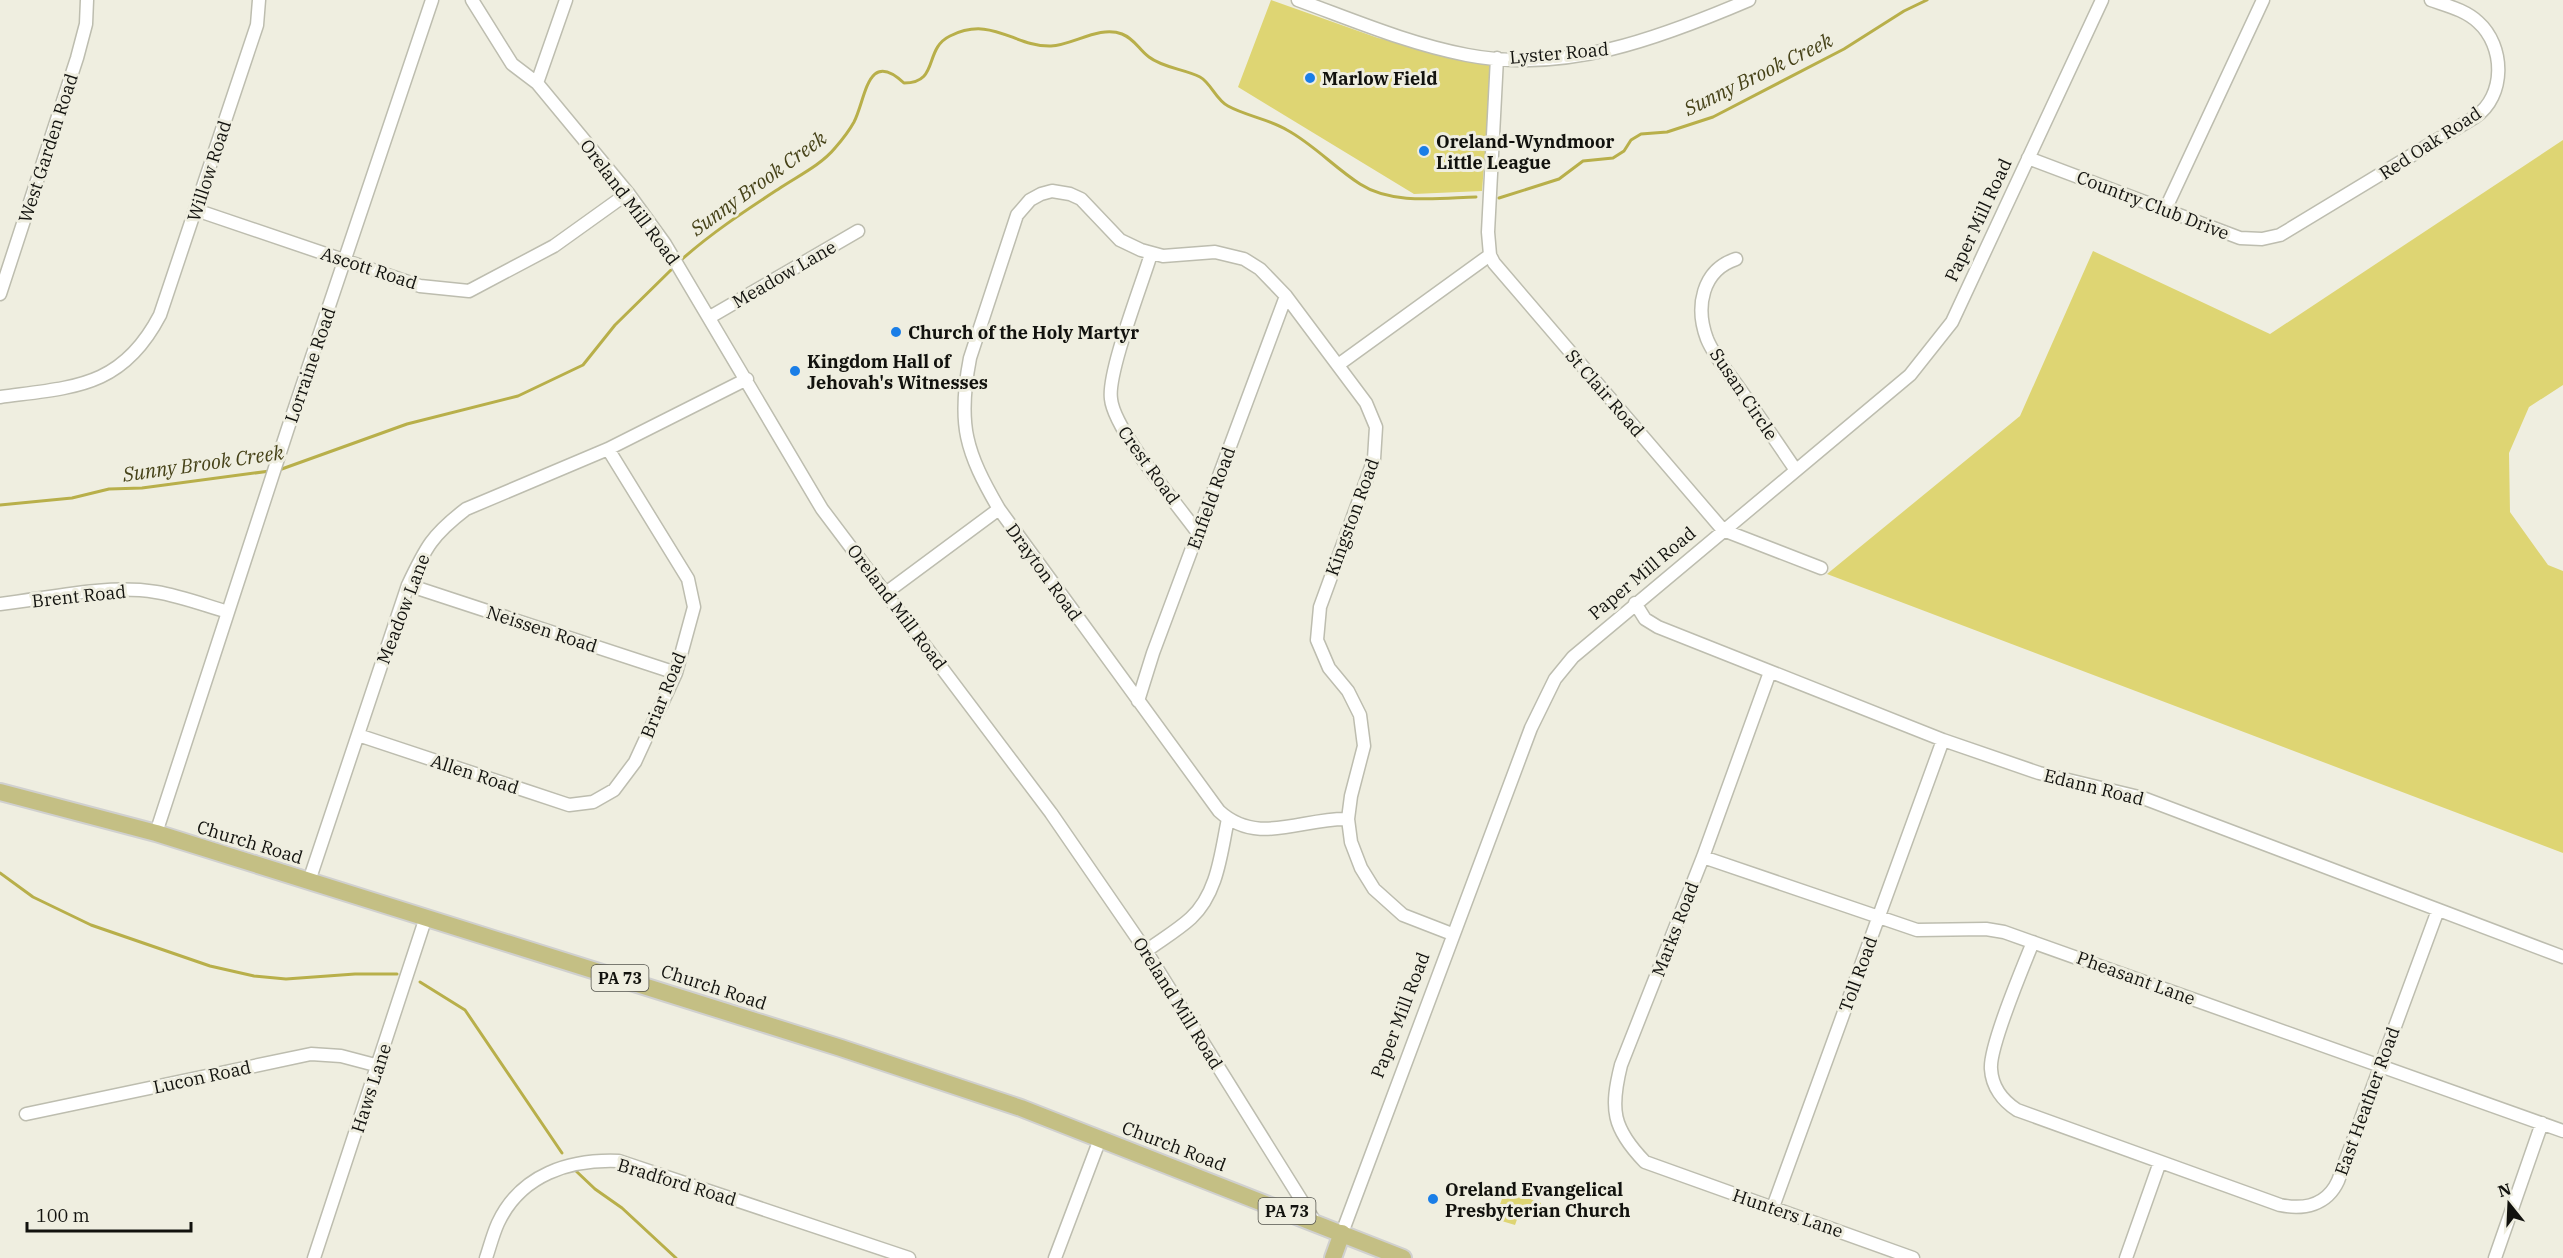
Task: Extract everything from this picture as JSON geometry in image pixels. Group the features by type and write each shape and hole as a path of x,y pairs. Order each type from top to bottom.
{"main road":[{"name":"Church Road","path":"0,792 156,833 841,1048 1021,1108 1403,1258"},
{"name":"Paper Mill Road","path":"1333,1258 1342,1233"}],"street":[{"name":"West Garden Road","path":"0,294 77,58 86,24 87,0"},
{"name":"Willow Road","path":"0,397 60,389 100,378 132,357 148,339 160,315 257,25 259,0"},
{"name":"Lorraine Road","path":"156,833 432,0"},
{"name":"Oreland Mill Road","path":"472,0 512,64 537,82 628,193 674,257 822,509 1051,813 1146,951 1315,1222"},
{"path":"537,82 566,0"},
{"name":"Lyster Road","path":"1298,0 1442,49 1497,58 1570,56 1639,43 1681,29 1749,0"},
{"name":"Paper Mill Road","path":"1342,1233 1452,934 1546,694 1573,657 1910,375 1934,347 1952,322 2102,0"},
{"path":"2165,210 2264,0"},
{"name":"Red Oak Road","path":"2280,235 2475,117 2489,104 2496,86 2498,67 2496,49 2489,34 2469,15 2431,0"},
{"path":"1338,365 1475,263 1490,255 1488,232 1497,58"},
{"name":"Country Club Drive","path":"2028,158 2240,238 2262,239 2280,235"},
{"name":"Kingston Road","path":"1052,192 1076,196 1120,240 1151,254 1173,256 1215,252 1235,256 1260,269 1286,296 1371,411 1377,442 1374,459 1320,607 1316,625 1317,640 1322,656 1352,698 1360,716 1363,731 1363,752 1351,796 1348,819 1356,856 1374,889 1403,915 1452,934"},
{"name":"Drayton Road","path":"1052,192 1035,196 1017,215 970,358 965,382 963,416 967,443 982,480 999,509 1209,800 1228,819 1248,827 1276,830 1327,819 1348,819"},
{"name":"Ascott Road","path":"196,210 420,286 469,291 554,246 628,193"},
{"name":"Meadow Lane","path":"710,317 858,231"},
{"name":"Crest Road","path":"1151,254 1113,376 1111,401 1121,427 1198,533"},
{"name":"St Clair Road","path":"1490,255 1501,272 1723,530"},
{"name":"Susan Circle","path":"1736,259 1721,265 1707,281 1701,312 1704,331 1717,357 1796,469"},
{"name":"Enfield Road","path":"1138,701 1153,653 1286,296"},
{"name":"Meadow Lane","path":"309,881 408,585 427,545 447,524 466,509 608,449 747,379"},
{"name":"Briar Road","path":"593,802 614,790 635,762 676,673 694,607 688,579 608,449"},
{"path":"886,592 999,509"},
{"path":"1723,530 1821,568"},
{"name":"Neissen Road","path":"408,585 676,673"},
{"name":"Brent Road","path":"0,604 108,590 132,590 157,592 228,612"},
{"name":"Edann Road","path":"1635,603 1645,619 1658,627 1943,740 2039,773 2143,798 2563,957"},
{"name":"Marks Road","path":"1663,1170 1646,1162 1631,1148 1618,1126 1614,1095 1622,1065 1703,857 1770,672"},
{"name":"Allen Road","path":"357,735 569,805 593,802"},
{"name":"Toll Road","path":"1773,1207 1943,740"},
{"path":"1146,951 1187,921 1203,903 1216,872 1228,819"},
{"name":"Pheasant Lane","path":"1703,857 1917,930 1986,929 2004,932 2563,1131"},
{"name":"East Heather Road","path":"2033,942 1991,1056 1991,1071 1998,1092 2018,1110 2280,1205 2296,1207 2315,1204 2334,1189 2338,1181 2438,910"},
{"name":"Haws Lane","path":"314,1258 379,1066 426,917"},
{"name":"Lucon Road","path":"26,1114 311,1054 341,1056 379,1066"},
{"path":"2495,1258 2542,1123"},
{"path":"1055,1258 1101,1138"},
{"name":"Bradford Road","path":"486,1258 498,1222 512,1202 529,1185 556,1169 590,1160 619,1161 909,1258"},
{"path":"2126,1258 2160,1162"},
{"name":"Hunters Lane","path":"1663,1170 1913,1258"}],"shaded area":[{"name":"Marlow Field","path":"1271,0 1378,38 1492,64 1482,191 1414,194 1238,87"},
{"path":"2563,140 2563,385 2529,407 2509,453 2510,512 2548,565 2563,571 2563,853 1827,574 2020,416 2093,251 2270,334"},
{"path":"1505,1190 1541,1203 1537,1216 1520,1211 1515,1225 1495,1219"}],"waterway":[{"name":"Sunny Brook Creek","path":"1499,198 1559,179 1583,161 1613,158 1624,151 1631,140 1641,134 1667,132 1713,117 1844,49 1904,11 1927,0"},
{"name":"Sunny Brook Creek","path":"680,261 728,223 823,160 843,139 854,122 865,90 875,74 882,71 892,74 904,83 915,82 927,72 936,49 942,42 965,30 991,30 1026,42 1051,46 1105,32 1122,34 1155,61 1200,77 1228,106 1280,126 1297,136 1351,178 1373,191 1416,199 1476,197"},
{"name":"Sunny Brook Creek","path":"279,470 407,424 518,396 583,365 615,325 673,268"},
{"name":"Sunny Brook Creek","path":"0,505 72,498 109,489 142,488 270,471"},
{"path":"0,873 33,897 91,925 210,966 254,976 286,979 355,974 397,974"},
{"path":"420,982 465,1010 562,1153"},
{"path":"576,1171 595,1189 622,1208 676,1258"}],"place":[{"name":"Marlow Field","path":"1310,78"},
{"name":"Oreland-Wyndmoor Little League","path":"1424,151"},
{"name":"Church of the Holy Martyr","path":"896,332"},
{"name":"Kingdom Hall of Jehovah's Witnesses","path":"795,371"},
{"name":"Oreland Evangelical Presbyterian Church","path":"1433,1199"}]}
